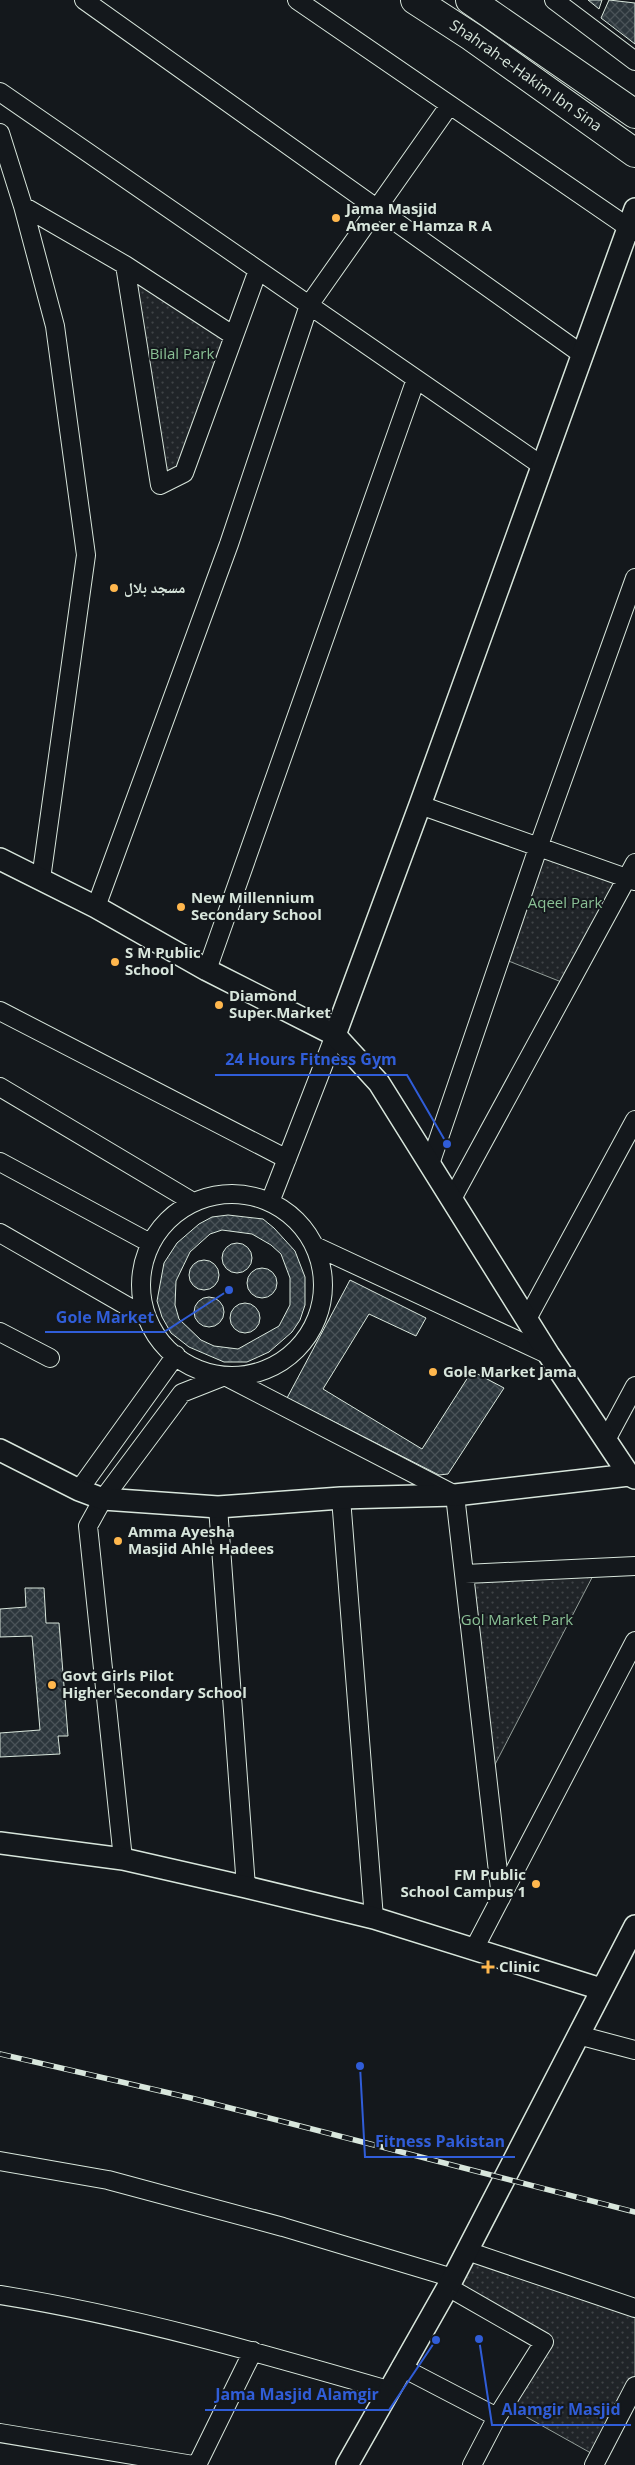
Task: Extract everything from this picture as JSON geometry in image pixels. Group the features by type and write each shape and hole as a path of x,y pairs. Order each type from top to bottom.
{"highway":[{"path":"400,0 472,37"},
{"name":"Shahrah-e-Hakim Ibn Sina","path":"415,0 472,37 635,153"},
{"name":"Shahrah-e-Hakim Ibn Sina","path":"476,3 635,114"}],"street":[{"path":"84,0 379,208 583,355"},
{"path":"270,1202 420,805 541,464 633,222 449,106 297,0"},
{"path":"554,0 635,61"},
{"path":"0,92 541,464"},
{"path":"96,908 229,544 309,305 449,106"},
{"path":"0,133 23,206 55,326 86,555 41,880"},
{"path":"23,206 125,265 234,336"},
{"path":"125,265 160,486 184,473 258,270"},
{"path":"208,970 416,378"},
{"path":"430,1164 538,848 635,578"},
{"path":"420,805 538,848 633,874 452,1198"},
{"path":"0,859 334,1035 379,1082 548,1355 632,1477 454,1495 341,1498 218,1507 103,1499 78,1490 0,1450"},
{"path":"0,1011 287,1159"},
{"path":"0,1087 193,1202"},
{"path":"527,1319 634,1124"},
{"path":"0,1162 150,1243"},
{"path":"123,1859 88,1526 103,1499 182,1392 225,1376 258,1373 287,1358 303,1343 318,1315 324,1284 315,1246 296,1220 270,1202 250,1195 224,1193 193,1202 171,1215 150,1243 142,1266 141,1298 146,1317 163,1345 190,1366 225,1376 454,1495"},
{"path":"0,1233 146,1317"},
{"path":"315,1246 548,1355"},
{"path":"0,1332 50,1358"},
{"path":"78,1490 176,1356"},
{"path":"606,1440 635,1386"},
{"path":"454,1495 465,1574 501,1898"},
{"path":"341,1498 374,1918"},
{"path":"218,1507 246,1887"},
{"path":"465,1574 635,1566"},
{"path":"474,1949 635,1641"},
{"path":"0,1843 123,1859 374,1918 602,1989"},
{"path":"347,2465 450,2283 635,1926"},
{"path":"578,2035 635,2050"},
{"path":"0,2161 108,2180 283,2227 450,2283 544,2342 497,2417 472,2465"},
{"path":"467,2251 635,2308"},
{"path":"0,2295 59,2305 158,2326 388,2390"},
{"path":"0,2433 195,2465 253,2351"},
{"path":"401,2367 497,2417"},
{"path":"594,2465 635,2386"}],"green space":[{"name":"Bilal Park","path":"125,265 234,336 184,473 160,485"},
{"name":"Aqeel Park","path":"538,848 628,877 569,985 501,958"},
{"name":"Gol Market Park","path":"597,1568 488,1778 465,1574"},
{"path":"467,2251 635,2308 635,2386 598,2457 505,2405 544,2342 448,2287"}],"building":[{"path":"588,0 602,0 599,9"},
{"path":"609,0 635,3 635,44 601,18"},
{"path":"228,1215 263,1219 295,1251 305,1277 305,1305 300,1320 292,1332 269,1352 247,1362 224,1362 189,1347 171,1333 162,1317 157,1301 164,1263 177,1243 199,1224 212,1217","holes":["222,1230 252,1234 271,1245 281,1254 290,1278 290,1305 279,1326 238,1349 214,1346 201,1340 179,1319 175,1305 176,1281 190,1252 210,1234"]},
{"path":"237,1243 248,1247 252,1258 248,1269 237,1273 226,1269 222,1258 226,1247"},
{"path":"204,1260 215,1264 219,1275 215,1286 204,1290 193,1286 189,1275 193,1264"},
{"path":"262,1268 273,1272 277,1283 273,1294 262,1298 251,1294 247,1283 251,1272"},
{"path":"350,1280 426,1318 416,1336 369,1314 323,1389 422,1449 472,1371 504,1388 448,1474 439,1475 287,1398"},
{"path":"209,1297 220,1301 224,1312 220,1323 209,1327 198,1323 194,1312 198,1301"},
{"path":"245,1303 256,1307 260,1318 256,1329 245,1333 234,1329 230,1318 234,1307"},
{"path":"25,1588 44,1588 46,1623 59,1623 68,1736 58,1736 60,1754 0,1757 0,1733 40,1730 32,1636 0,1637 0,1609 26,1607"}],"railway":[{"path":"0,2054 191,2098 635,2212"}],"place":[{"name":"Jama Masjid Ameer e Hamza R A","path":"336,218"},
{"name":"مسجد بلال","path":"114,588"},
{"name":"New Millennium Secondary School","path":"181,907"},
{"name":"S M Public School","path":"115,962"},
{"name":"Diamond Super Market","path":"219,1005"},
{"name":"24 Hours Fitness Gym","path":"447,1144"},
{"name":"Gole Market","path":"229,1290"},
{"name":"Gole Market Jama","path":"433,1372"},
{"name":"Amma Ayesha Masjid Ahle Hadees","path":"118,1541"},
{"name":"Govt Girls Pilot Higher Secondary School","path":"52,1685"},
{"name":"FM Public School Campus 1","path":"536,1884"},
{"name":"Clinic","path":"488,1967"},
{"name":"Fitness Pakistan","path":"360,2066"},
{"name":"Alamgir Masjid","path":"479,2339"},
{"name":"Jama Masjid Alamgir","path":"436,2340"}]}
